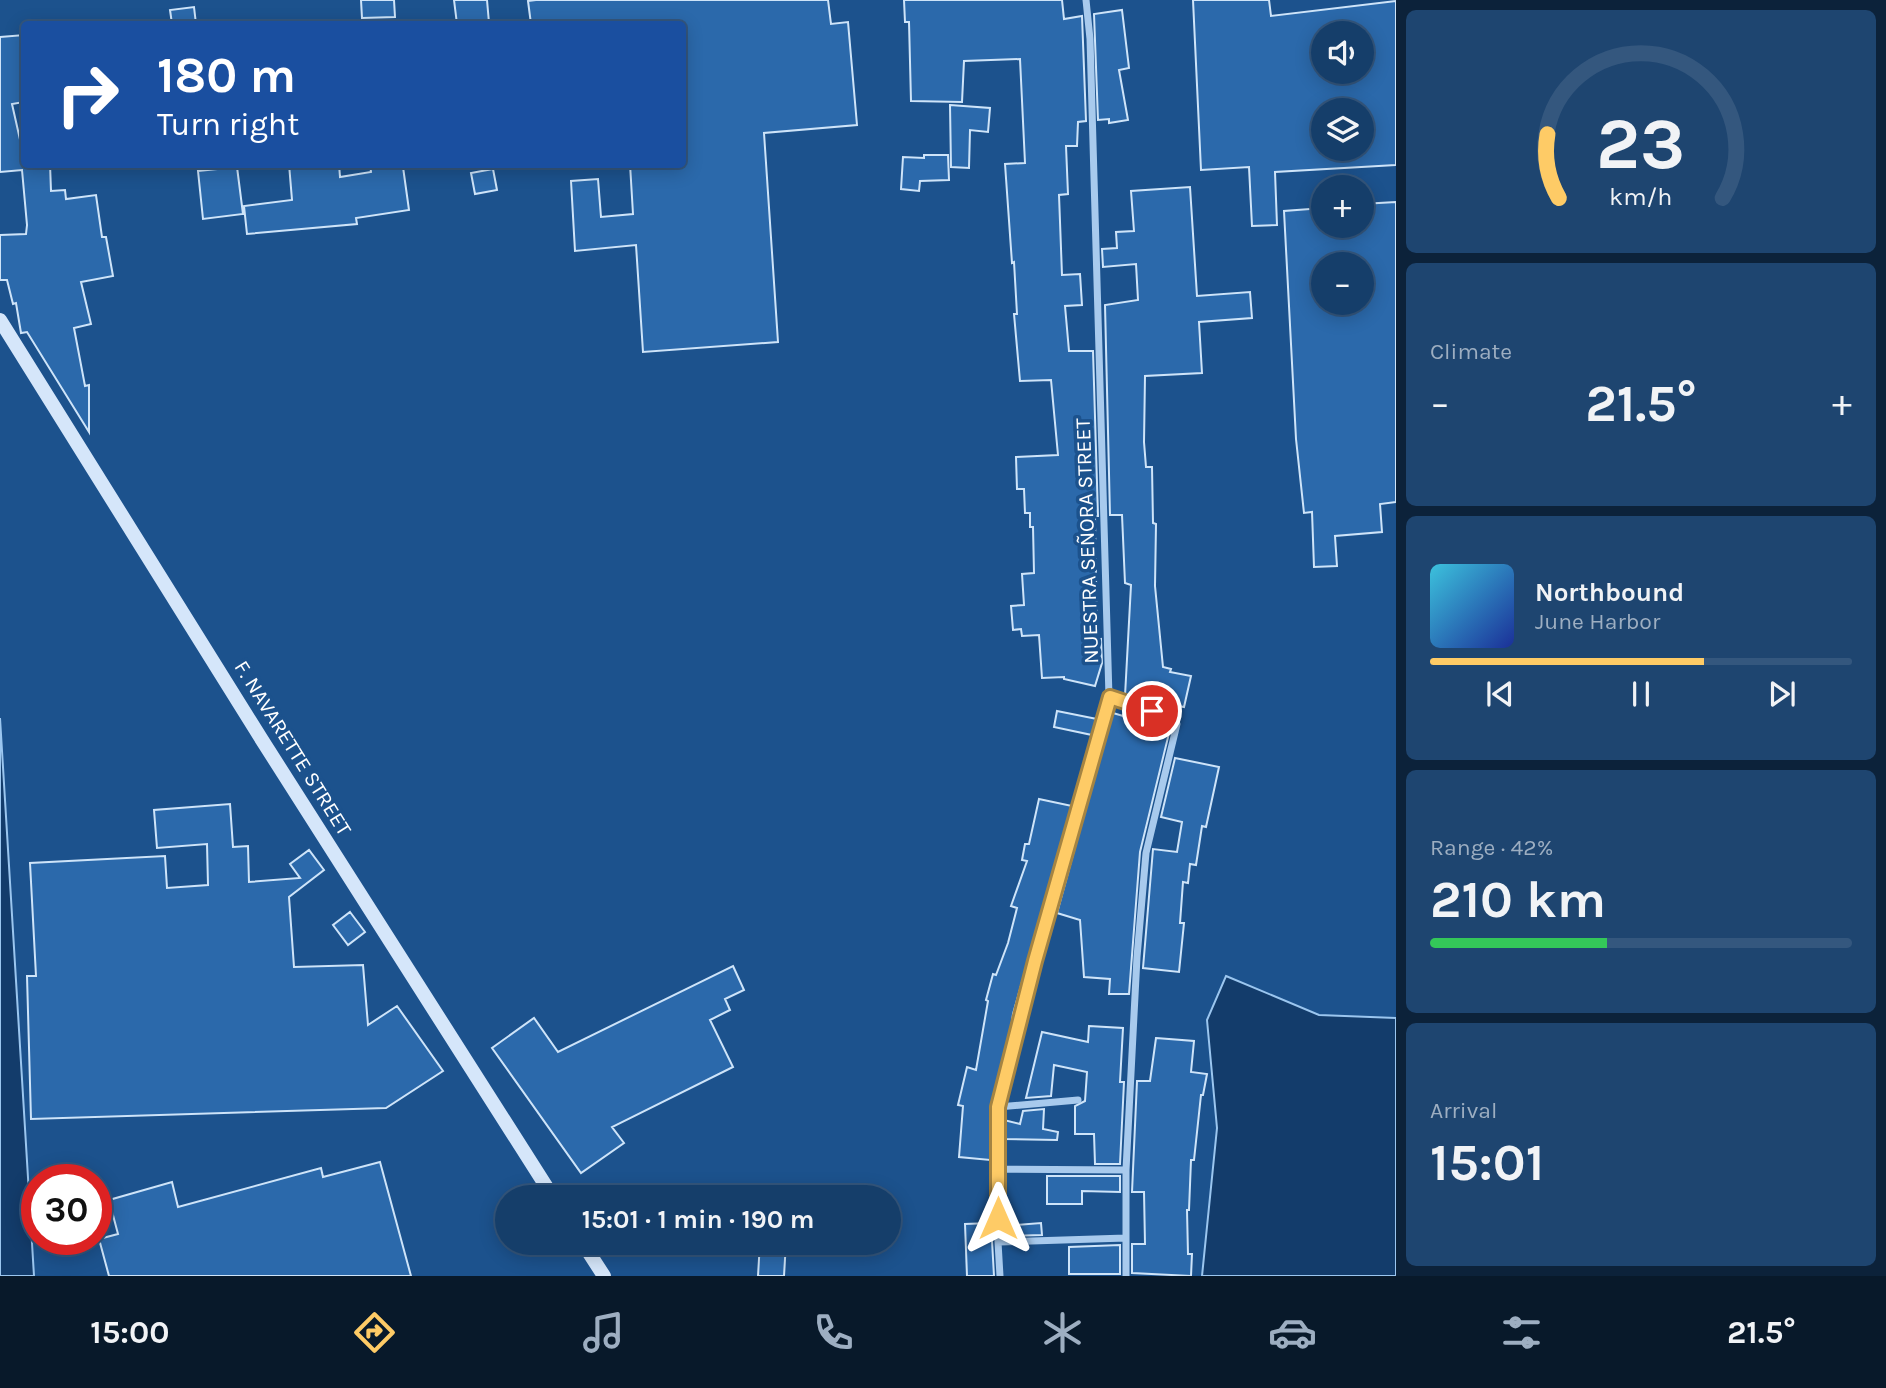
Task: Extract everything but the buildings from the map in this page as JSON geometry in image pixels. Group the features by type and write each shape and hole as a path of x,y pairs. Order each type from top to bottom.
{"main road":[{"name":"F. NAVARETTE STREET","path":"0,320 262,740 545,1185"},
{"path":"590,1255 604,1276"}],"street":[{"name":"NUESTRA SEÑORA STREET","path":"1000,1276 998,1107 1035,961 1110,697 1090,39 1086,0"},
{"path":"1110,697 1174,718 1177,724 1146,853 1137,957 1126,1170 1126,1276"},
{"path":"998,1107 1078,1100"},
{"path":"997,1169 1126,1170"},
{"path":"998,1242 1126,1238"}],"water":[{"path":"0,718 27,1164 21,1164 21,1255 33,1255 34,1276 0,1276"},
{"path":"1226,976 1319,1015 1396,1018 1396,1276 1202,1276 1217,1128 1207,1020"}],"route":[{"path":"998,1218 998,1107 1035,961 1110,697 1152,711"}]}
